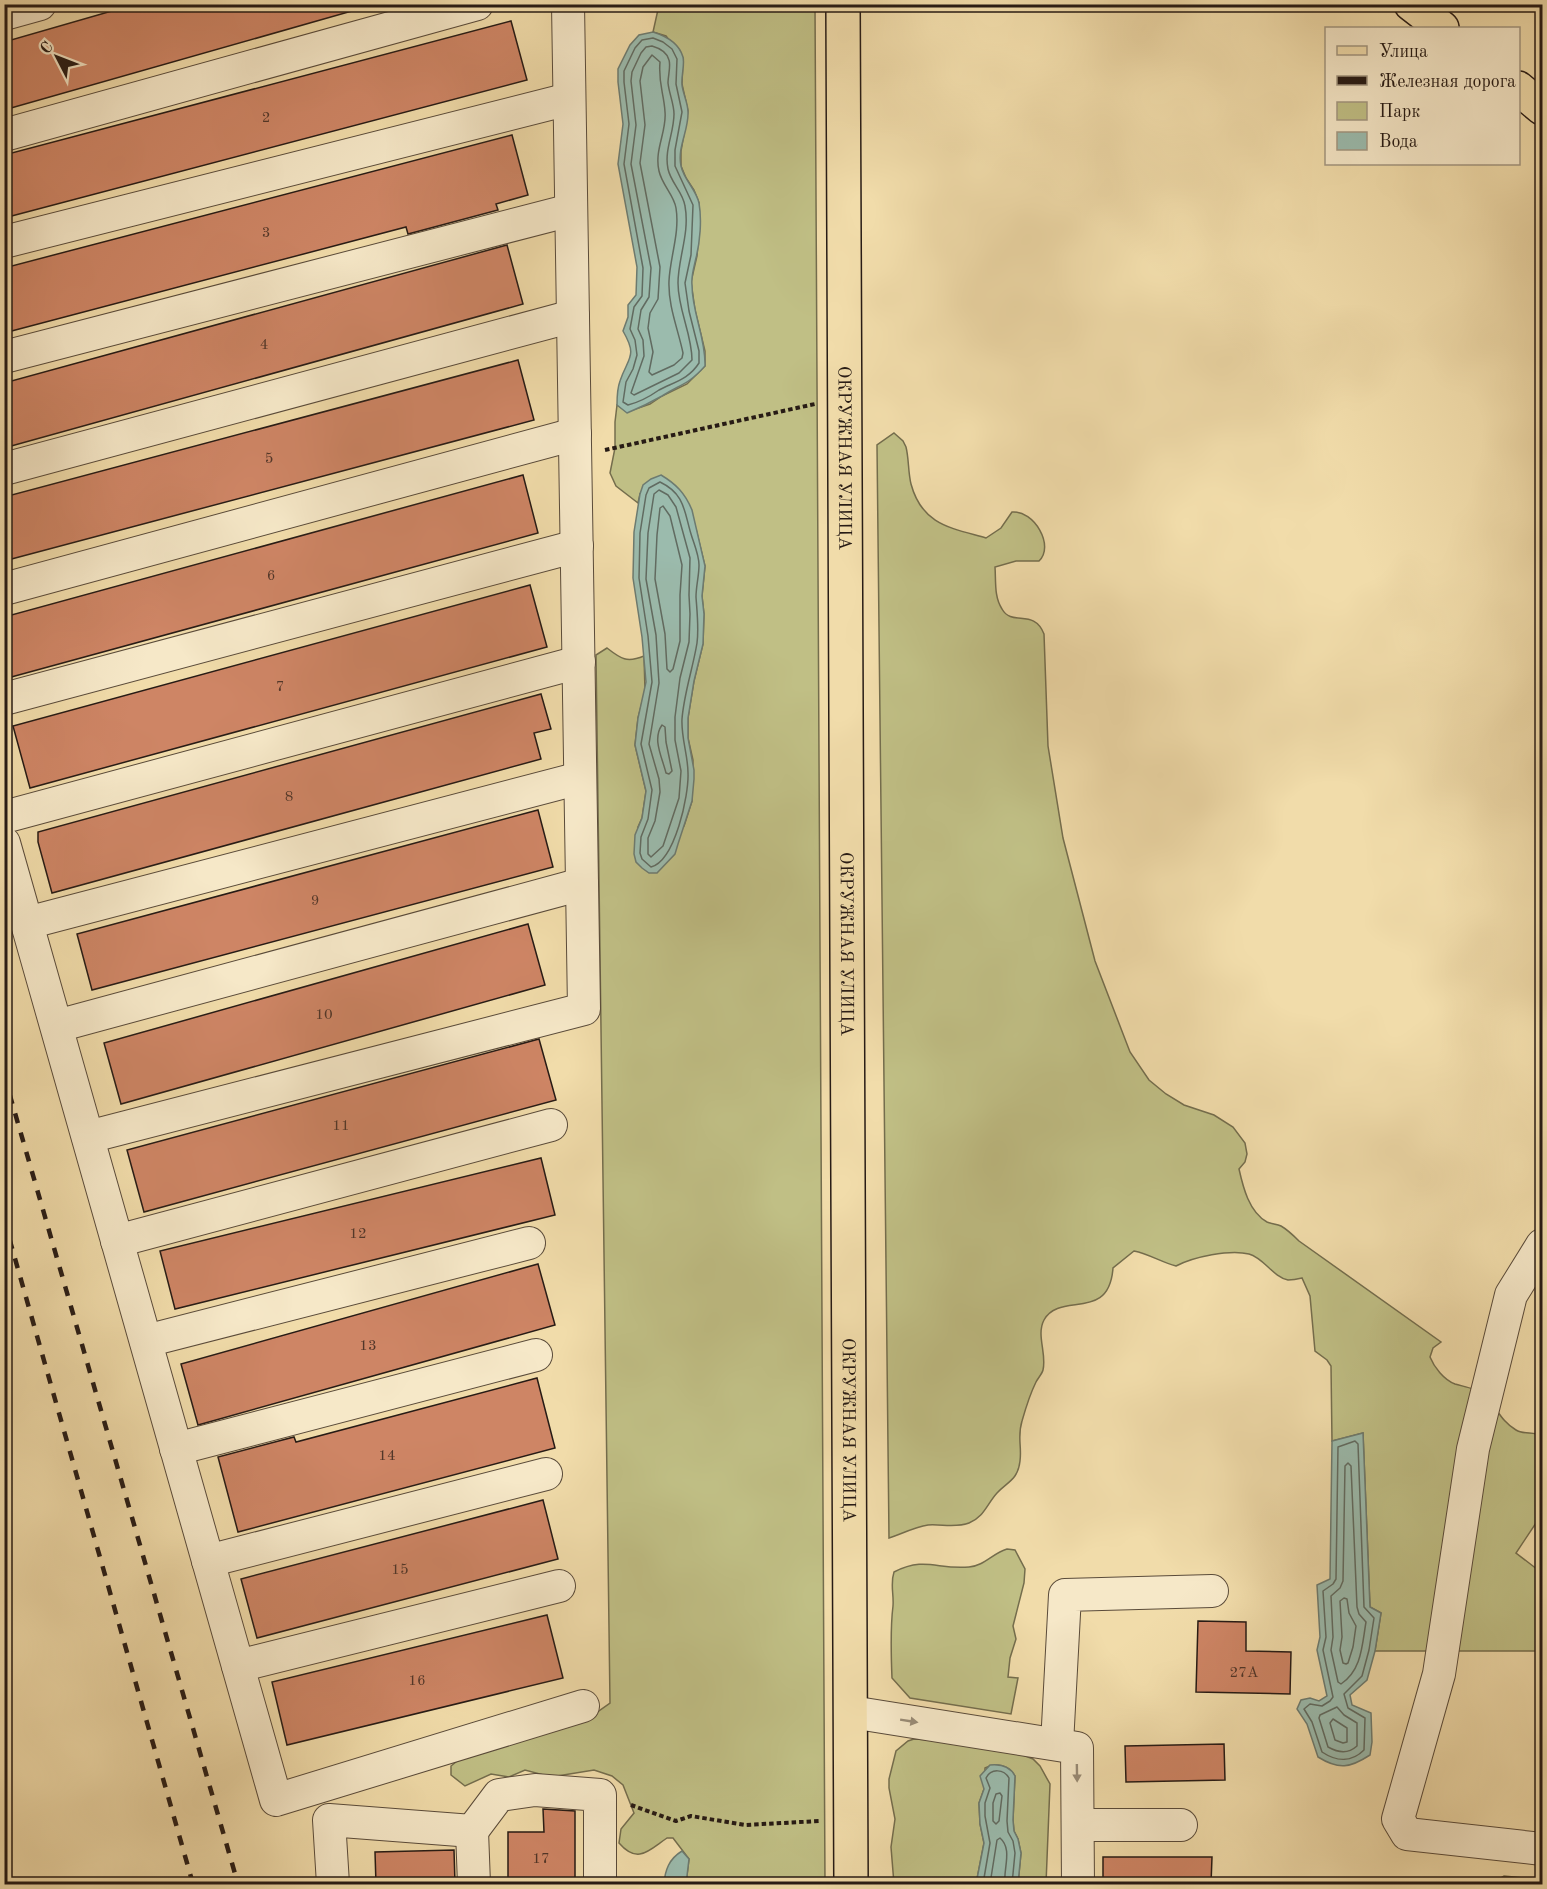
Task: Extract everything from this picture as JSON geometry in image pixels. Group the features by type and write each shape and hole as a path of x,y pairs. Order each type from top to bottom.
{"main road":[{"name":"ОКРУЖНАЯ УЛИЦА","path":"843,4 851,1884"},
{"path":"1412,4 1441,27"},
{"path":"1520,90 1542,108"}],"lane":[{"path":"4,14 40,4"},
{"path":"4,135 477,4"},
{"path":"88,1137 584,1009 568,4"},
{"path":"4,242 569,99"},
{"path":"4,357 571,210"},
{"path":"4,469 573,316"},
{"path":"4,589 575,445"},
{"path":"4,699 577,546"},
{"path":"4,817 579,662"},
{"path":"27,922 580,778"},
{"path":"4,843 276,1800 583,1706"},
{"path":"57,1026 582,884"},
{"path":"117,1240 551,1125"},
{"path":"146,1341 529,1243"},
{"path":"1542,1245 1511,1295 1473,1449 1438,1674 1398,1820 1407,1834 1542,1849"},
{"path":"177,1449 536,1355"},
{"path":"208,1561 546,1474"},
{"path":"238,1666 559,1586"},
{"path":"1057,1744 1065,1595 1212,1591"},
{"path":"851,1712 1077,1748 1078,1884"},
{"path":"474,1884 472,1830 499,1795 534,1790 600,1795 600,1884"},
{"path":"333,1884 329,1820 472,1830"},
{"path":"1078,1825 1181,1825"}],"path":[{"path":"575,445 845,397"},
{"path":"600,1795 676,1821 691,1816 745,1824 851,1820"}],"green space":[{"path":"659,5 815,5 825,1884 686,1884 689,1859 673,1838 667,1838 649,1851 638,1854 626,1850 619,1843 621,1829 634,1813 623,1785 612,1776 594,1770 551,1777 525,1770 509,1777 491,1774 465,1786 451,1775 451,1766 467,1753 593,1715 610,1703 596,655 607,648 624,659 644,656 645,691 638,718 635,745 646,791 642,818 638,827 684,826 692,801 693,760 688,738 688,718 703,644 704,614 702,596 705,566 696,529 640,494 638,503 616,486 610,473 615,448 617,405 627,412 650,404 687,384 705,366 705,351 691,282 697,256 699,203 681,166 681,151 688,111 682,84 683,58 666,36 653,32"},
{"path":"894,433 906,447 910,479 916,498 922,508 940,523 986,538 1001,528 1012,512 1028,517 1040,530 1045,547 1039,561 1016,561 995,567 997,594 999,604 1006,614 1035,622 1044,634 1048,746 1063,838 1095,961 1130,1052 1149,1080 1166,1094 1184,1105 1214,1115 1233,1127 1245,1143 1247,1154 1245,1162 1239,1169 1243,1183 1251,1206 1261,1218 1286,1229 1299,1241 1441,1342 1433,1348 1430,1357 1447,1380 1482,1393 1506,1422 1516,1430 1542,1436 1542,1514 1516,1553 1542,1573 1542,1644 1536,1651 1375,1651 1381,1613 1370,1607 1363,1433 1332,1441 1331,1366 1315,1351 1310,1296 1302,1278 1288,1280 1283,1278 1249,1254 1232,1252 1212,1255 1176,1266 1134,1251 1113,1268 1110,1285 1103,1295 1094,1301 1061,1307 1051,1312 1042,1326 1043,1370 1032,1391 1022,1421 1019,1467 1012,1480 997,1493 982,1514 969,1523 954,1526 928,1525 889,1538 877,445"},
{"path":"1007,1549 1015,1550 1025,1569 1024,1583 1013,1626 1016,1639 1010,1658 1008,1677 1018,1678 1011,1714 910,1698 892,1678 891,1633 894,1572 905,1567 923,1564 974,1566"},
{"path":"914,1739 934,1740 1023,1755 1033,1759 1040,1766 1050,1784 1046,1884 1018,1884 1021,1853 1013,1820 1015,1776 1006,1767 998,1765 985,1768 984,1789 979,1803 984,1843 976,1884 894,1884 891,1847 895,1819 889,1779 896,1751"},
{"path":"1504,1876 1542,1880 1542,1884 1491,1884"}],"water":[{"path":"653,32 675,44 683,60 682,85 688,119 680,159 700,210 699,238 692,282 705,366 684,384 627,413 617,405 617,396 631,352 623,331 628,317 628,305 636,295 637,267 618,164 623,124 618,69 630,45 639,35"},
{"path":"661,475 680,490 692,510 705,566 702,596 704,614 703,644 688,718 688,738 694,770 692,801 675,854 657,873 649,873 636,862 634,854 635,835 642,818 646,791 635,745 646,682 633,578 634,532 643,485"},
{"path":"1363,1433 1370,1607 1381,1613 1375,1651 1367,1680 1350,1695 1352,1705 1371,1713 1372,1742 1370,1755 1356,1763 1338,1766 1318,1757 1307,1724 1297,1709 1301,1700 1310,1698 1319,1701 1327,1696 1317,1650 1320,1637 1317,1585 1330,1579 1332,1441"},
{"path":"990,1765 1004,1766 1015,1776 1013,1820 1021,1853 1018,1884 976,1884 984,1843 979,1803 984,1789 980,1776"},
{"path":"682,1851 689,1859 686,1884 664,1884 668,1865"}],"building":[{"path":"136,4 351,4 352,11 4,110 4,42"},
{"path":"511,21 527,80 4,218 4,155"},
{"path":"512,135 528,195 496,204 498,210 408,234 406,227 4,333 4,268"},
{"path":"507,245 523,304 4,448 4,383"},
{"path":"518,360 534,420 4,561 4,497"},
{"path":"523,475 538,533 4,679 4,617"},
{"path":"530,585 547,647 30,788 13,726"},
{"path":"541,694 551,729 534,733 541,759 52,893 38,842 38,832"},
{"path":"538,810 553,867 92,990 77,934"},
{"path":"528,924 545,985 121,1104 104,1043"},
{"path":"539,1039 556,1100 144,1212 127,1150"},
{"path":"541,1158 555,1215 175,1309 160,1251"},
{"path":"538,1264 555,1325 198,1425 181,1364"},
{"path":"537,1378 555,1448 238,1532 218,1457 294,1437 296,1442"},
{"path":"543,1500 558,1559 257,1638 241,1579"},
{"path":"547,1615 563,1678 287,1745 272,1682"},
{"path":"1198,1621 1246,1622 1246,1651 1291,1652 1290,1694 1196,1692"},
{"path":"1224,1744 1225,1780 1126,1782 1125,1746"},
{"path":"543,1809 575,1811 575,1884 508,1884 508,1832 544,1832"},
{"path":"454,1850 455,1884 376,1884 375,1852"},
{"path":"1103,1857 1212,1857 1211,1884 1103,1884"}],"railway":[{"path":"4,1075 238,1884"},
{"path":"4,1220 193,1884"}]}
